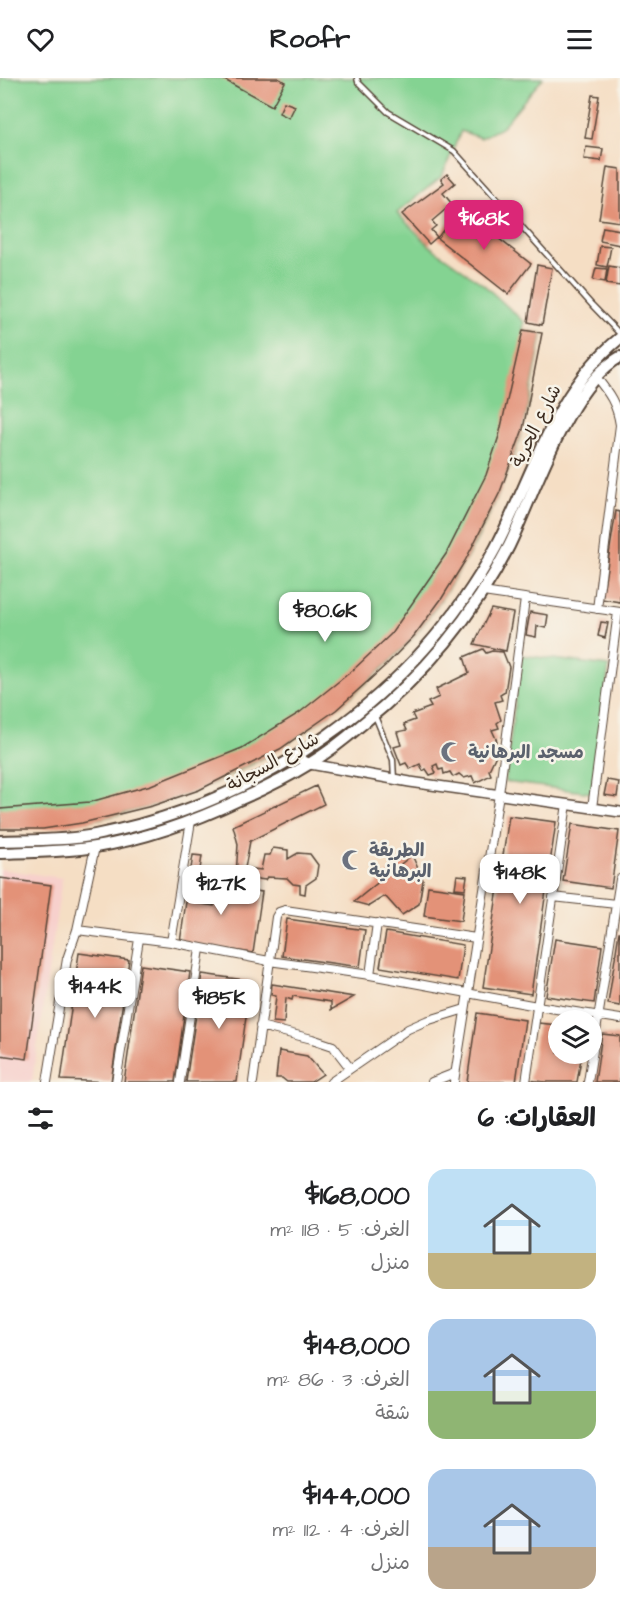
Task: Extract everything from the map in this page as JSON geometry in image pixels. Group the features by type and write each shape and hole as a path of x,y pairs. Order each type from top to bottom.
{"main road":[{"name":"شارع الحرية","path":"504,543 547,435 572,391 592,363 620,336"},
{"name":"شارع الحرية","path":"504,543 566,420 596,377 620,357"},
{"name":"شارع السجانة","path":"0,853 95,847 159,832 191,821 265,788 310,764 374,715 432,660 483,592 504,543"},
{"name":"شارع السجانة","path":"0,841 93,835 156,820 218,798 296,757 371,700 416,658 436,636 504,543"}],"street":[{"path":"596,377 610,393 617,408 620,425 617,484 597,609"},
{"path":"483,592 619,612 592,808"},
{"path":"432,1082 454,1078 499,794 525,599"},
{"path":"296,757 310,764 394,779 620,812"},
{"path":"526,1082 567,804"},
{"path":"171,942 191,821"},
{"path":"47,1082 67,959 77,930 95,847"},
{"path":"600,1010 620,879"},
{"path":"553,897 616,904"},
{"path":"253,1082 269,961 276,917 279,912 285,910 476,938"},
{"path":"370,975 378,923"},
{"path":"77,930 171,942 200,949 370,975 562,1010"},
{"path":"116,1082 139,939"},
{"path":"180,1082 200,949"},
{"path":"331,1082 342,1078 350,1068 408,1029 465,1009"},
{"path":"602,1016 620,1019"},
{"path":"260,1026 312,1039 333,1047 350,1068"},
{"path":"588,1082 591,1064"}],"lane":[{"path":"357,78 358,82 388,112 454,151 620,336"},
{"path":"374,715 393,760 394,779"}],"shaded area":[{"path":"0,869 62,878 32,1082 0,1082"}],"green space":[{"path":"0,78 543,78 501,128 481,138 461,131 442,176 397,213 431,247 484,285 524,322 523,330 542,333 522,430 503,484 470,552 430,615 392,660 327,716 286,745 242,770 197,790 150,806 102,818 51,826 0,829"},
{"path":"521,655 609,666 592,793 505,782"}],"building":[{"path":"221,78 278,78 285,82 272,106"},
{"path":"592,95 599,96 592,139 585,138"},
{"path":"284,102 295,106 289,118 279,113"},
{"path":"586,147 603,149 601,161 584,159"},
{"path":"607,167 620,169 620,222 599,219"},
{"path":"447,174 455,183 443,193 452,204 432,221 436,226 431,230 437,237 429,244 402,214 444,183 441,179"},
{"path":"460,208 531,264 508,294 437,238"},
{"path":"603,227 620,230 620,245 600,241"},
{"path":"600,246 611,247 607,267 597,265"},
{"path":"537,265 552,268 542,325 528,322"},
{"path":"609,266 620,268 620,286 606,284"},
{"path":"596,268 607,269 605,282 593,280"},
{"path":"523,330 542,333 523,429 500,492 465,561 442,598 414,636 387,664 336,710 280,749 199,790 152,806 82,823 43,829 0,829 0,809 90,802 151,785 242,748 299,713 353,670 391,634 446,554 486,475 499,436"},
{"path":"616,511 620,512 620,602 602,599"},
{"path":"491,609 513,613 506,651 474,644"},
{"path":"530,612 548,615 546,628 537,626 536,637 526,635"},
{"path":"601,622 608,623 605,638 598,636"},
{"name":"مسجد البرهانية","path":"483,649 486,653 503,652 509,667 505,692 500,695 502,700 495,702 501,720 497,723 499,728 492,730 497,741 491,744 496,755 489,770 491,775 475,783 472,776 464,778 459,774 453,777 450,772 444,774 443,769 439,770 437,764 433,766 436,773 430,775 426,769 423,771 420,764 410,769 406,763 401,765 394,747 401,745 397,732 407,730 404,724 415,720 412,714 431,707 428,702 439,697 436,689 469,673 464,657"},
{"path":"607,780 619,782 617,797 604,795"},
{"path":"316,786 324,804 250,841 245,868 261,870 264,855 270,855 273,848 288,850 288,859 298,853 310,854 318,865 316,878 306,885 305,894 300,893 300,885 293,884 287,878 267,877 265,880 236,876 238,844 233,826"},
{"path":"509,816 556,822 531,994 483,987"},
{"path":"572,824 619,831 611,888 563,881"},
{"path":"193,855 202,856 195,903 214,906 217,885 262,892 253,953 180,942"},
{"path":"412,855 423,880 419,904 402,915 385,896 369,906 354,902"},
{"path":"457,875 467,876 465,889 455,888"},
{"path":"0,878 51,885 27,1059 0,1055"},
{"path":"428,886 465,891 461,921 424,916"},
{"path":"287,919 365,930 360,967 282,956"},
{"path":"386,932 463,945 458,980 380,967"},
{"path":"620,932 620,1006 608,1004"},
{"path":"555,939 602,946 594,1003 546,996"},
{"path":"79,953 129,960 111,1082 61,1080"},
{"path":"141,965 190,972 175,1082 124,1082"},
{"path":"202,974 251,981 237,1082 186,1082"},
{"path":"272,984 354,997 331,1010 331,1002 293,996 292,1000 286,998 284,1023 273,1022 276,996 271,995"},
{"path":"477,1013 525,1020 516,1082 467,1082"},
{"path":"538,1023 548,1024 548,1064 580,1064 577,1082 529,1080"},
{"path":"602,1034 620,1036 620,1082 595,1082 598,1064 602,1064"},
{"path":"279,1051 307,1056 323,1074 311,1082 287,1082 282,1078 276,1078"}],"place":[{"name":"مسجد البرهانية","path":"451,752"},
{"name":"الطريقة البرهانية","path":"352,860"}]}
